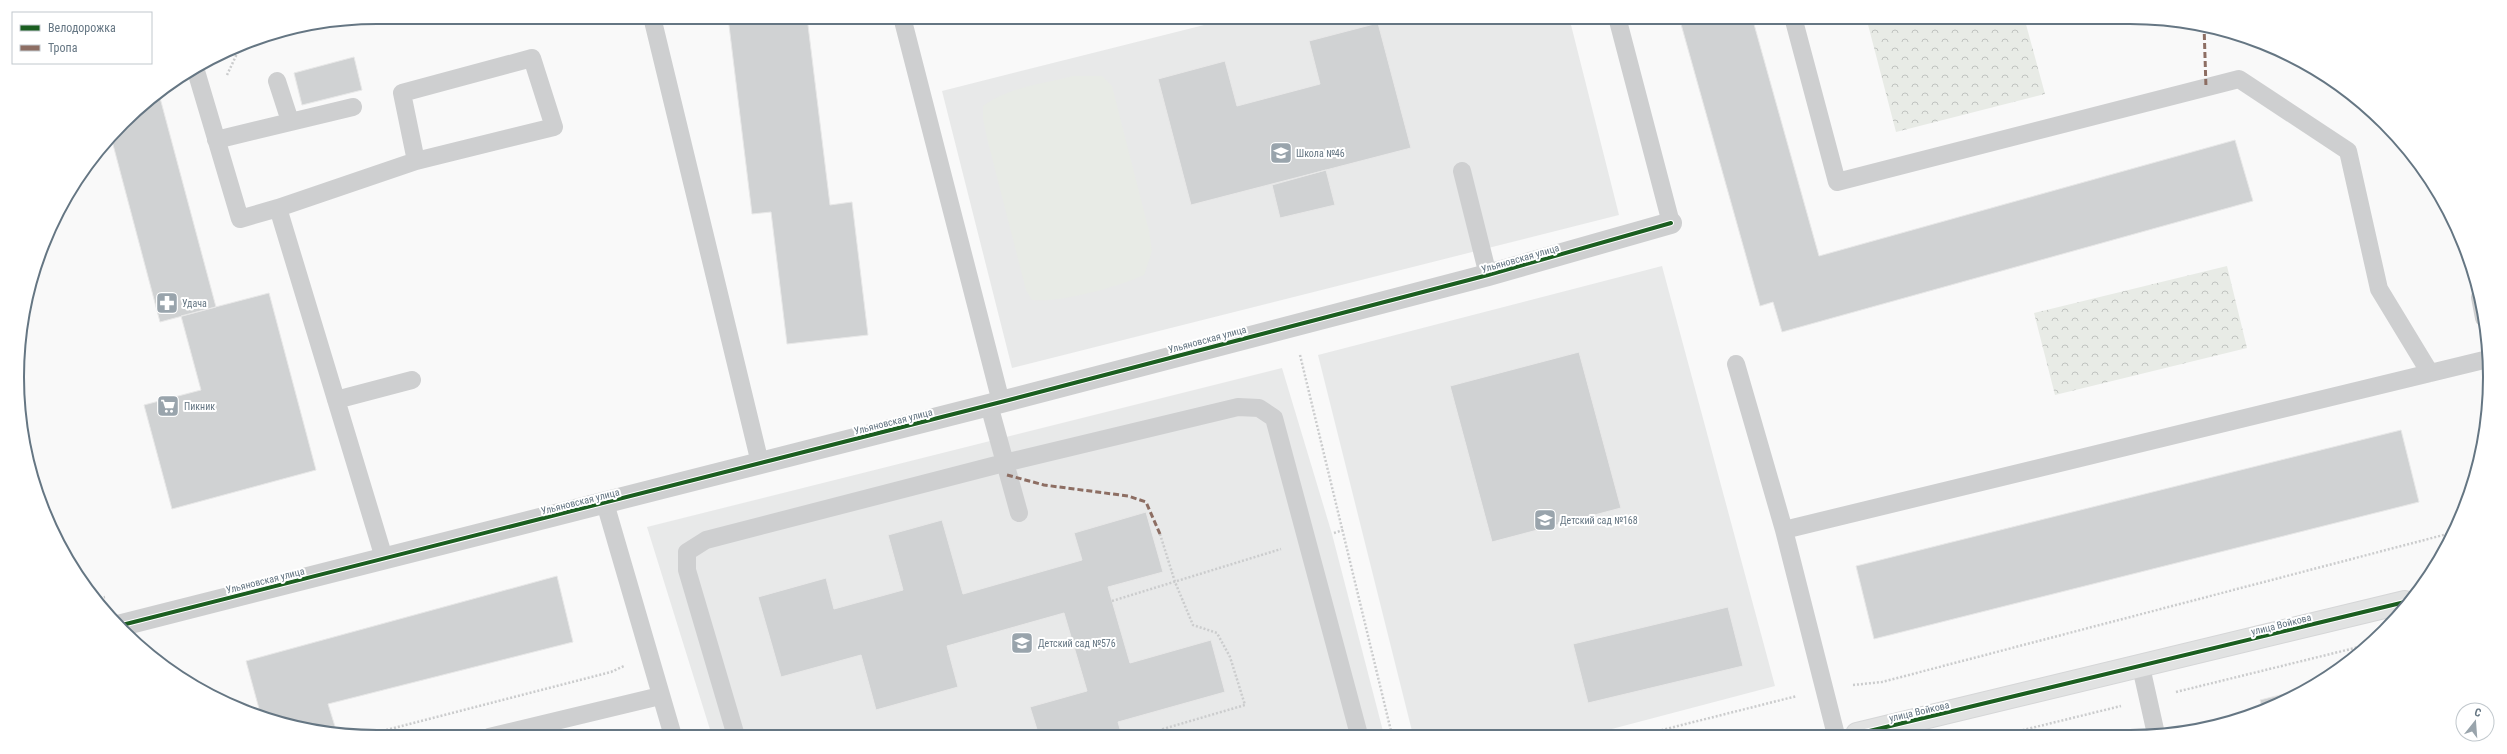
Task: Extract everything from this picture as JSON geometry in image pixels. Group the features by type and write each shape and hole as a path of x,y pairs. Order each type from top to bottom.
{"street":[{"name":"Ульяновская улица","path":"125,624 995,403 1488,275 1671,223"},
{"name":"улица Войкова","path":"1874,730 2141,667 2401,603"}],"lane":[{"path":"654,24 760,463"},
{"path":"904,24 995,403 1004,463 1019,513"},
{"path":"1619,24 1671,223"},
{"path":"1795,24 1837,182 2239,79 2348,151 2379,288 2430,373"},
{"path":"197,73 240,219 278,208 416,161 554,127 532,58 402,93 416,161"},
{"path":"277,81 290,121"},
{"path":"216,140 353,107"},
{"path":"1462,171 1488,275"},
{"path":"278,208 384,558"},
{"path":"1784,530 2482,360"},
{"path":"1736,364 1784,530 1835,730"},
{"path":"336,400 412,380"},
{"path":"734,730 687,570 687,552 706,540 1004,463 1238,407 1259,408 1274,418 1358,730"},
{"path":"605,503 671,730"},
{"path":"2141,667 2155,729"},
{"path":"518,730 660,696"}],"path":[{"path":"1293,325 1391,730"},
{"path":"1112,601 1343,530"},
{"path":"1160,534 1175,582 1193,625 1217,632 1230,658 1245,705 1163,730"},
{"path":"1662,730 1824,689 1882,682 2446,534"},
{"path":"2023,730 2357,647"},
{"path":"386,730 611,672 625,666 626,659"}],"shaded area":[{"name":"Школа №46","path":"1208,24 1571,24 1619,215 1012,368 942,91"},
{"name":"Детский сад №168","path":"1662,266 1775,686 1608,730 1412,730 1318,355"},
{"name":"Детский сад №576","path":"1282,368 1332,534 1383,730 710,730 647,527"}],"green space":[{"path":"1868,24 2026,24 2045,94 1896,132"},
{"path":"1073,76 1102,76 1112,86 1149,231 1152,251 1144,275 1133,280 1073,297 1032,300 1026,290 988,142 983,119 983,106 1003,94 1015,90"},
{"path":"2227,266 2247,348 2055,395 2034,313"}],"building":[{"path":"729,24 808,24 830,205 852,202 868,335 787,344 771,212 752,214"},
{"path":"1378,24 1411,148 1191,205 1158,79 1225,61 1237,106 1320,84 1309,41"},
{"path":"1681,24 1754,24 1819,256 2235,140 2253,201 1782,332 1773,302 1760,306"},
{"path":"354,57 362,90 302,105 294,73"},
{"path":"160,98 216,307 160,322 113,143 127,127"},
{"path":"1326,170 1335,205 1280,218 1272,185"},
{"path":"269,293 316,470 172,509 144,405 201,390 181,316"},
{"path":"1579,352 1621,508 1492,542 1450,386"},
{"path":"2401,430 2419,502 1874,639 1856,566"},
{"path":"1146,512 1163,572 1108,587 1130,663 1211,640 1225,692 1118,722 1120,730 1037,730 1030,707 1087,691 1064,613 947,646 958,687 876,710 861,655 781,677 758,597 826,578 834,609 903,590 888,535 942,520 963,594 1082,560 1074,533"},
{"path":"557,576 573,642 328,704 335,727 286,718 259,709 246,661"},
{"path":"1728,607 1743,666 1588,703 1573,644"},
{"path":"2288,693 2261,704 2260,700"}],"marked path":[{"path":"2204,32 2206,88"},
{"path":"1007,475 1044,485 1128,496 1146,502 1160,534"}],"cycle path":[{"path":"125,624 1001,402 1488,275 1671,223"},
{"path":"1874,730 2401,603"}],"place":[{"name":"Школа №46","path":"1281,153"},
{"name":"Удача","path":"167,303"},
{"name":"Пикник","path":"168,406"},
{"name":"Детский сад №168","path":"1545,520"},
{"name":"Детский сад №576","path":"1022,643"}]}
